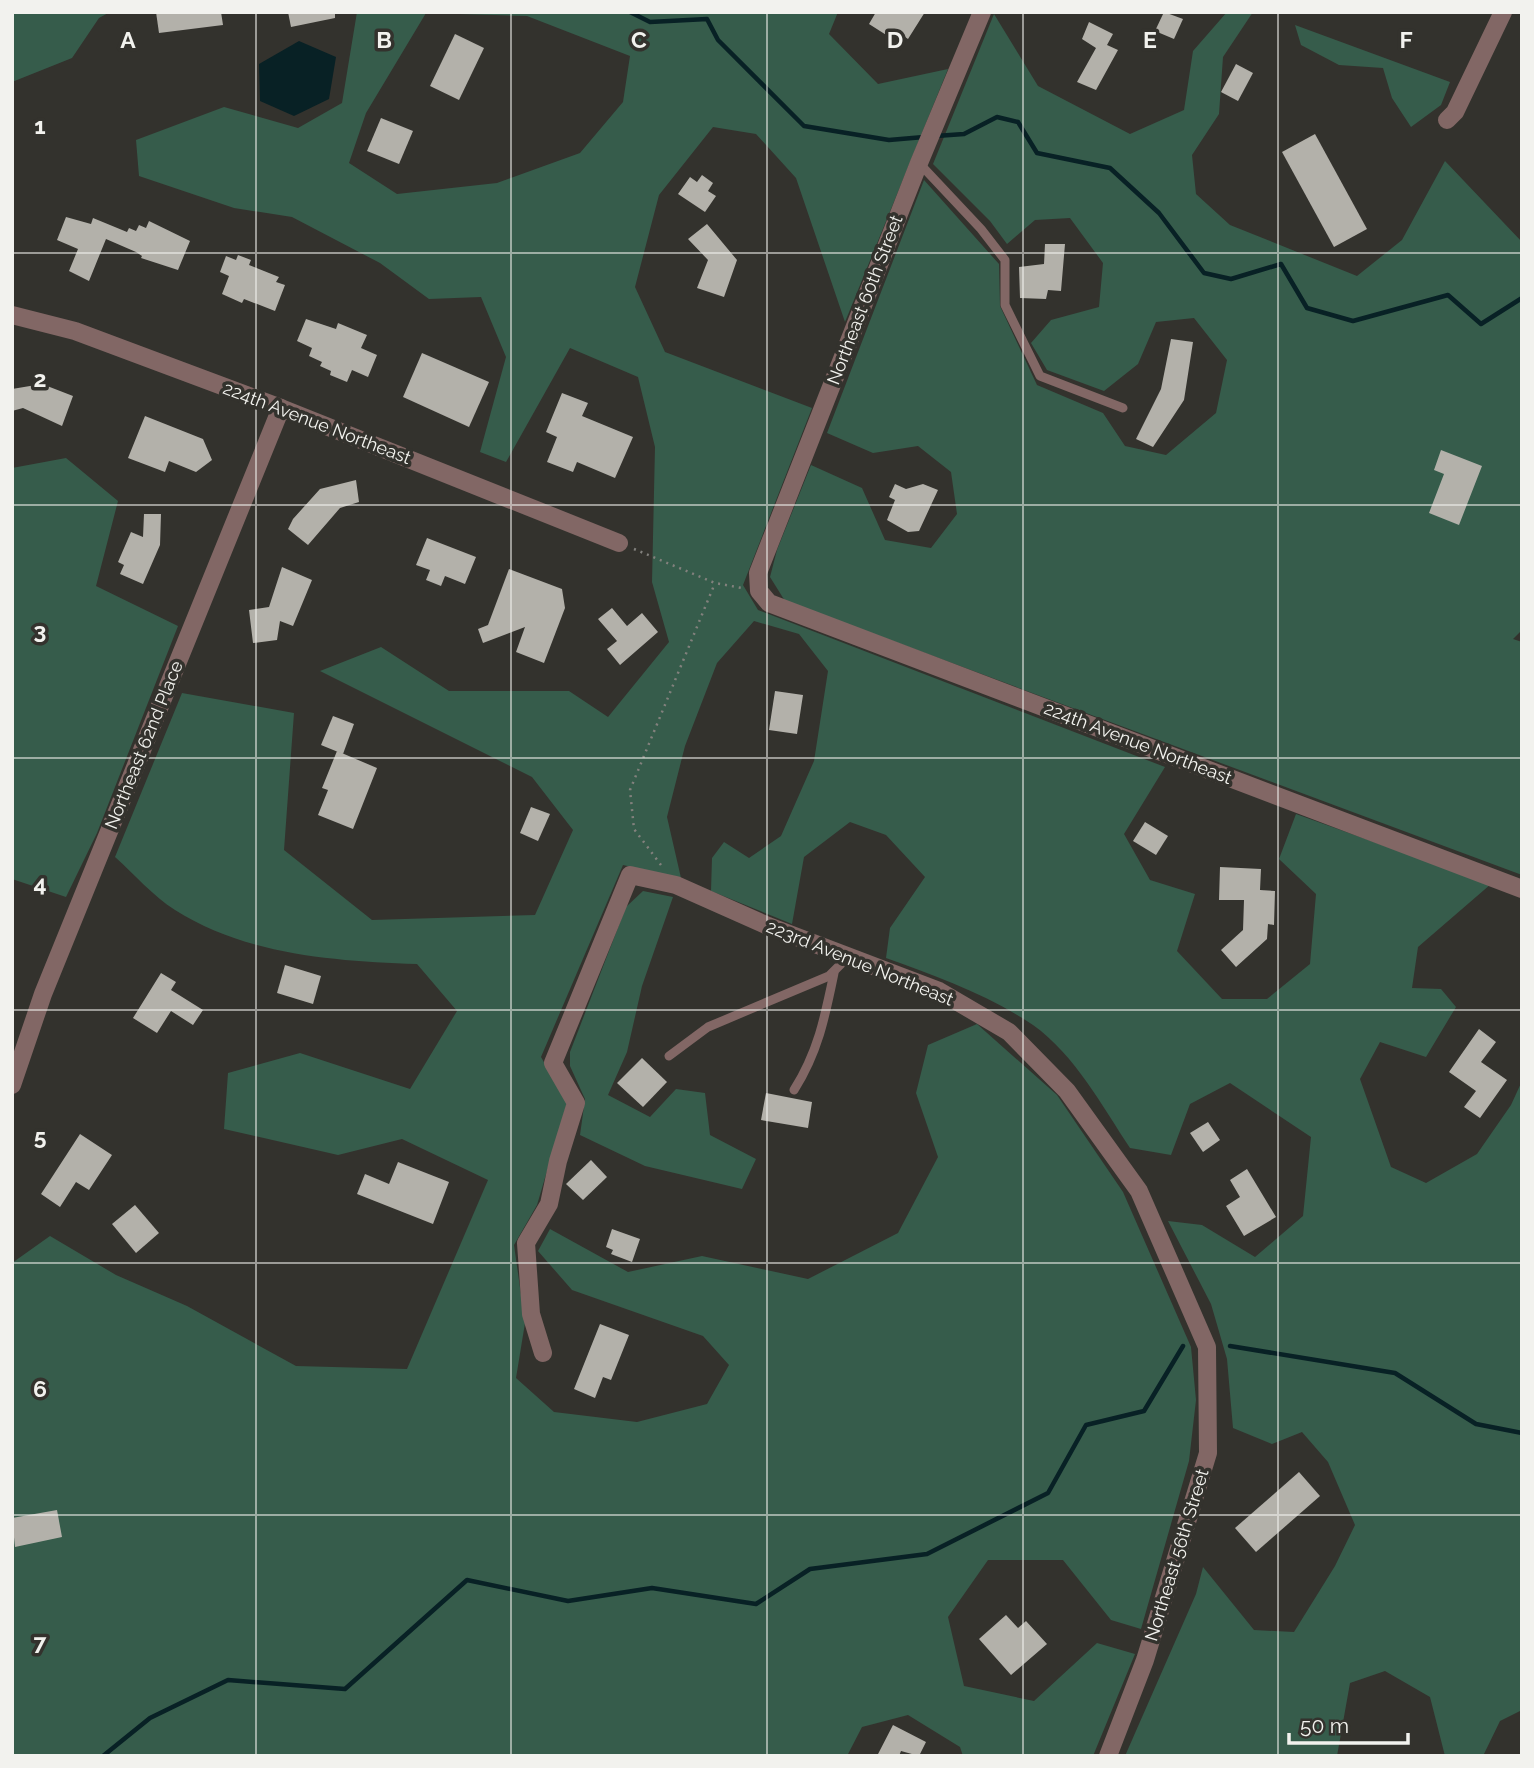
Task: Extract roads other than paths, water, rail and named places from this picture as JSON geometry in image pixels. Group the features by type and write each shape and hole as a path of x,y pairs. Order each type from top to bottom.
{"street":[{"name":"Northeast 60th Street","path":"759,591 758,573 922,156 982,12"},
{"path":"1447,120 1455,112 1503,12"},
{"name":"224th Avenue Northeast","path":"12,315 75,331 281,408 619,543"},
{"name":"Northeast 62nd Place","path":"12,1085 43,994 281,408"},
{"name":"224th Avenue Northeast","path":"759,591 769,603 1522,889"},
{"name":"223rd Avenue Northeast","path":"543,1353 531,1314 526,1243 549,1204 558,1161 576,1103 553,1063 630,875 676,885 848,957 939,991 1009,1032 1068,1091 1139,1191 1207,1347"},
{"name":"Northeast 56th Street","path":"1108,1756 1145,1660 1208,1453 1207,1347"}],"lane":[{"path":"922,156 1004,260 1005,305 1040,376 1123,408"},
{"path":"669,1056 708,1027 834,973 848,957"},
{"path":"794,1090 812,1061 820,1039 834,973"}],"water":[{"path":"299,41 336,57 329,99 294,116 260,101 259,64"}],"waterway":[{"path":"630,12 650,22 707,19 718,40 804,126 889,140 924,137"},
{"path":"936,136 964,134 997,117 1018,122 1037,153 1110,168 1159,213 1204,273 1231,279 1281,264 1307,308 1353,321 1448,295 1481,324 1522,298"},
{"path":"103,1756 150,1718 228,1680 345,1689 467,1580 568,1601 652,1588 756,1604 810,1569 927,1554 1048,1493 1086,1425 1144,1411 1183,1346"},
{"path":"1230,1346 1395,1373 1476,1424 1522,1433"}]}
